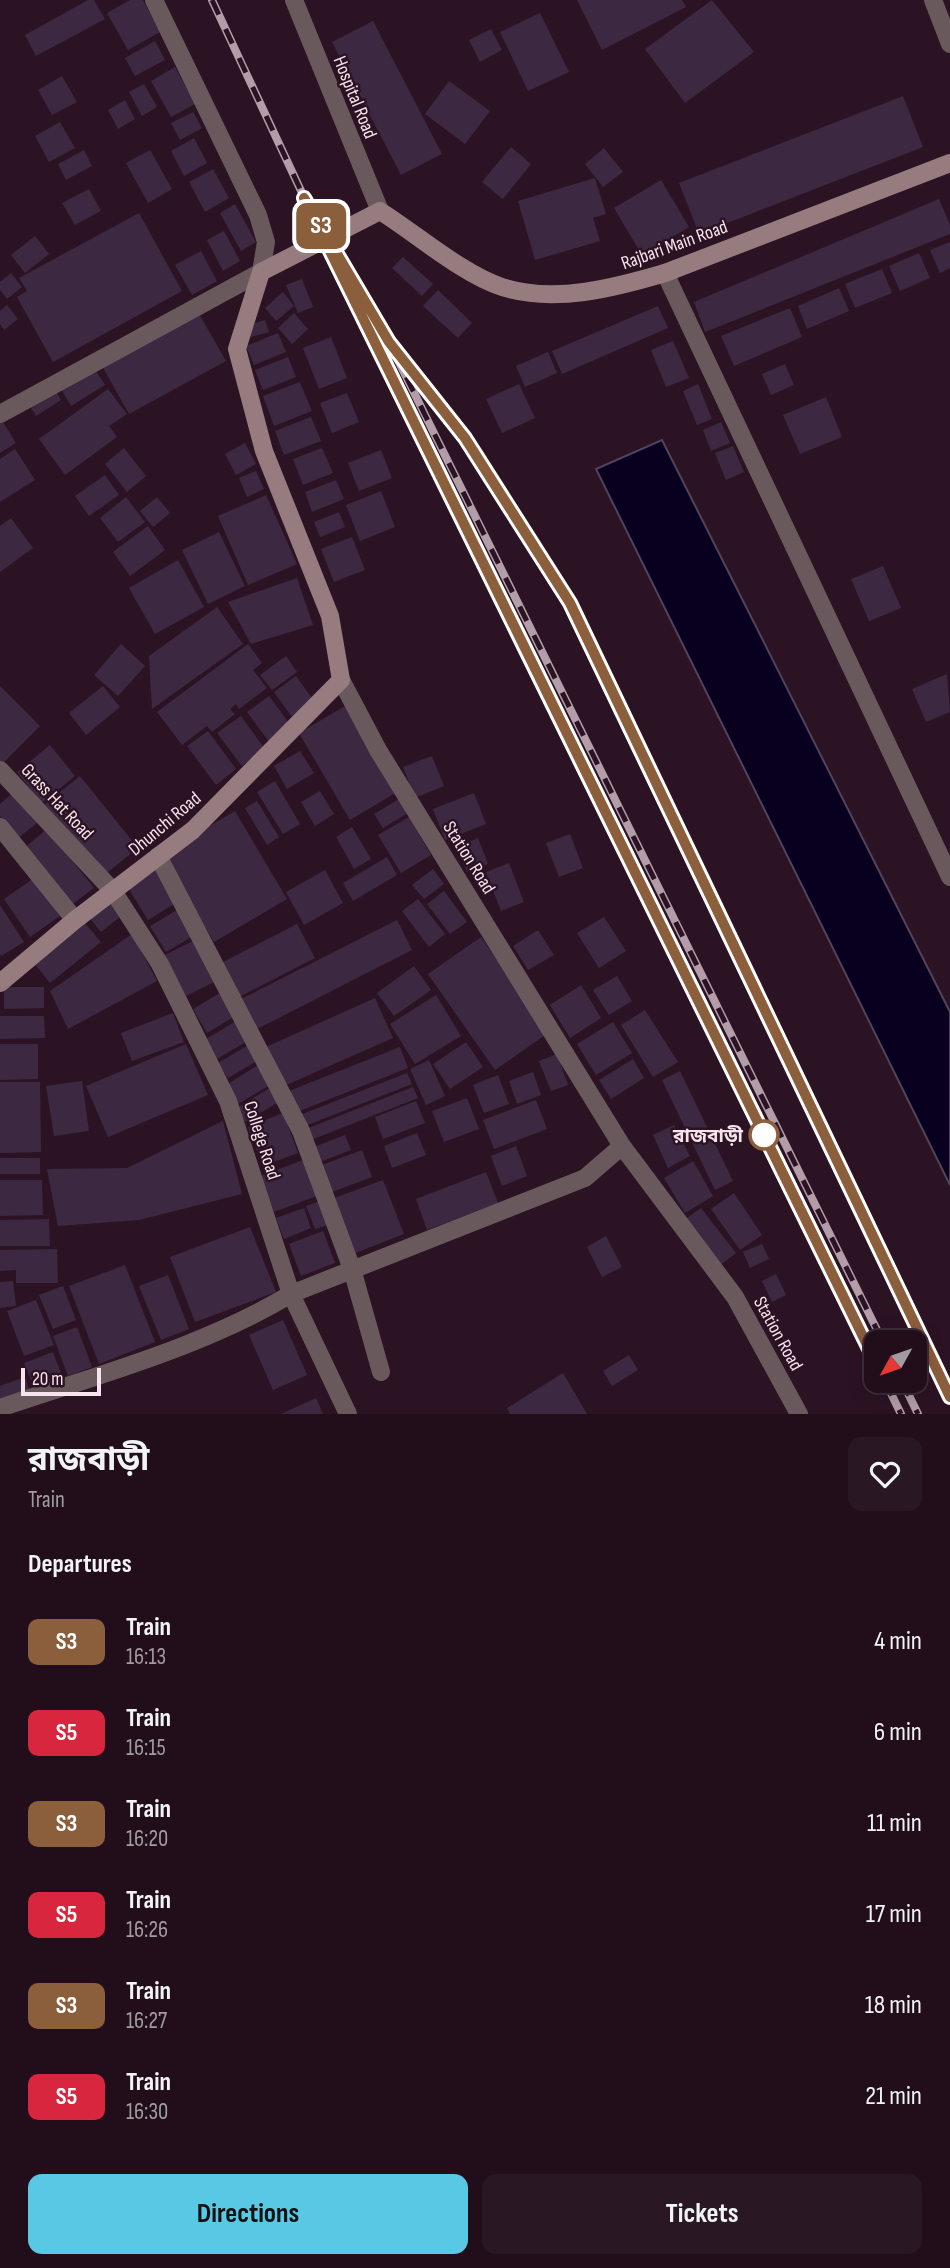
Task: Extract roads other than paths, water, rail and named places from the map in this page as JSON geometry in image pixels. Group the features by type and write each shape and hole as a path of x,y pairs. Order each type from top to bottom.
{"street":[{"path":"154,0 258,215 266,242 261,272"},
{"name":"Hospital Road","path":"294,0 380,211"},
{"path":"933,0 950,44"},
{"name":"Rajbari Main Road","path":"380,211 463,268 502,287 566,294 621,286 665,273 950,163"},
{"path":"0,414 261,272 380,211"},
{"name":"Station Road","path":"261,272 237,349 264,451 330,616 341,680 378,750 622,1146 735,1297 799,1414"},
{"path":"665,273 948,865"},
{"name":"Dhunchi Road","path":"0,983 75,920 193,831 341,680"},
{"name":"Grass Hat Road","path":"0,770 113,891"},
{"path":"0,827 75,920"},
{"path":"158,856 301,1131 352,1269 381,1372"},
{"name":"College Road","path":"113,891 160,964 228,1101 291,1294 348,1414"},
{"path":"0,1408 130,1364 243,1320 291,1294 585,1178 622,1146"}],"railway":[{"path":"212,0 323,238 864,1339"},
{"path":"360,293 389,342 877,1330"},
{"path":"409,367 465,438 570,603 950,1397"},
{"path":"891,1393 901,1414"},
{"path":"908,1393 918,1414"}],"train":[{"name":"S3","path":"864,1339 304,198 389,342 465,438 570,603 918,1330"},
{"name":"S3","path":"928,1351 950,1397"}],"place":[{"name":"রাজবাড়ী","path":"764,1135"}]}
